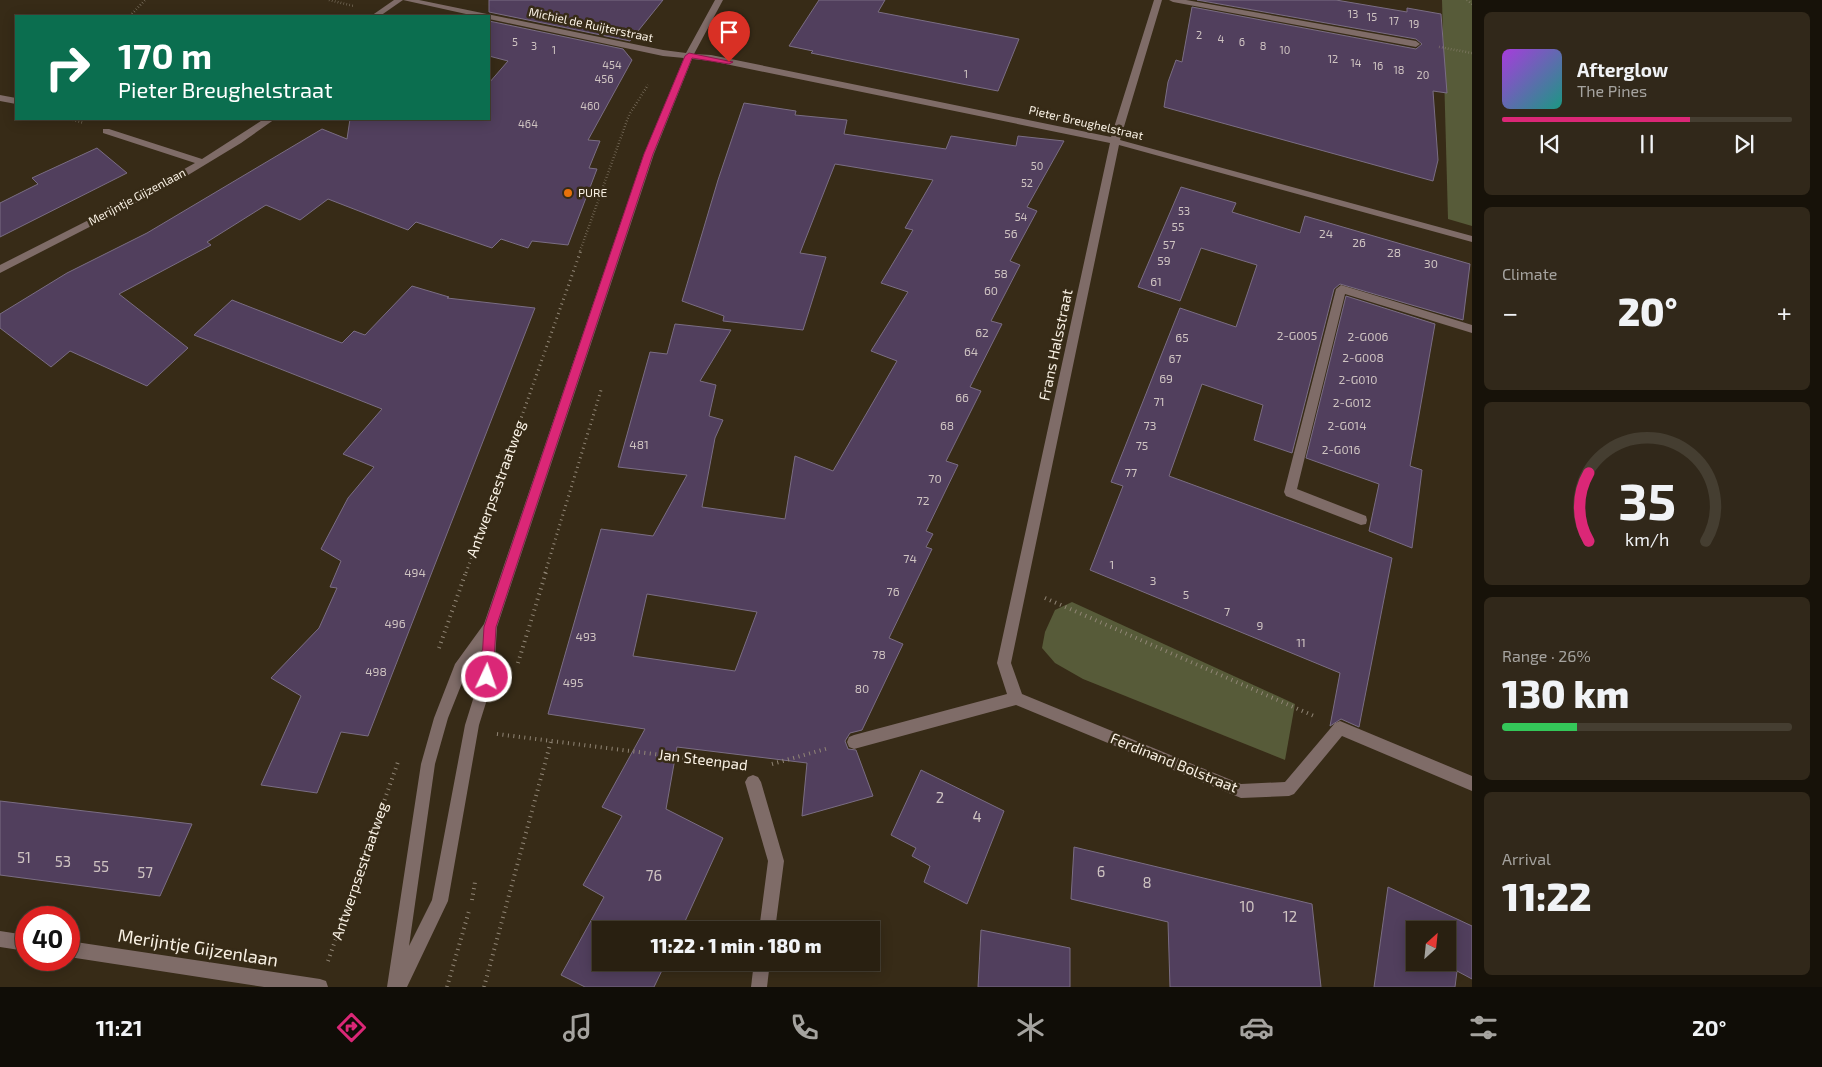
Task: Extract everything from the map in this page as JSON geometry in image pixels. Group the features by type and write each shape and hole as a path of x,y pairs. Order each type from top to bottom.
{"street":[{"path":"376,15 399,0"},
{"name":"Michiel de Ruijterstraat","path":"407,0 478,15"},
{"path":"396,987 440,901 472,725 487,677 490,627 649,154 689,56 719,0"},
{"name":"Frans Halsstraat","path":"1016,698 1004,663 1115,141 1158,0"},
{"path":"1173,0 1416,44"},
{"name":"Michiel de Ruijterstraat","path":"490,18 663,53 689,56"},
{"name":"Pieter Breughelstraat","path":"689,56 730,62 1115,141 1472,239"},
{"path":"0,98 15,102"},
{"name":"Merijntje Gijzenlaan","path":"0,269 235,144 269,120"},
{"path":"106,131 202,162"},
{"path":"1361,520 1290,492 1341,289 1472,329"},
{"path":"396,987 428,764 441,718 460,670 490,627"},
{"path":"854,742 1016,698"},
{"name":"Ferdinand Bolstraat","path":"1016,698 1240,791 1289,789 1340,728"},
{"path":"1340,728 1472,784"},
{"path":"753,782 776,860 768,921"},
{"path":"0,940 15,942"},
{"name":"Merijntje Gijzenlaan","path":"80,952 320,987"},
{"path":"759,987 761,971"}],"path":[{"path":"131,15 145,0"},
{"path":"1467,0 1472,4"},
{"path":"1416,44 1472,53"},
{"name":"Antwerpsestraatweg","path":"438,651 629,115 649,82 663,53"},
{"path":"516,671 602,385"},
{"path":"1020,586 1340,728"},
{"name":"Jan Steenpad","path":"497,725 494,734 739,765"},
{"path":"484,987 551,741"},
{"name":"Jan Steenpad","path":"767,765 854,742"},
{"name":"Antwerpsestraatweg","path":"320,987 400,756"}],"green space":[{"path":"1442,0 1472,0 1472,226 1448,219"},
{"path":"1072,602 1295,704 1285,760 1083,679 1055,663 1042,648 1045,632 1055,610"}],"building":[{"path":"489,0 663,0 630,41 489,12"},
{"path":"819,0 885,0 878,12 1019,39 998,91 962,84 811,53 813,51 789,46"},
{"path":"1197,0 1336,0 1407,12 1407,8 1441,14 1447,93 1433,91 1438,160 1433,181 1164,107 1168,82 1176,60 1182,62 1192,7 1416,49 1422,44 1416,39"},
{"path":"490,21 623,49 632,60 588,140 600,141 589,168 597,169 568,245 532,241 528,248 501,239 492,248 416,222 408,230 328,199 300,220 266,205 207,242 211,245 119,294 188,348 147,386 70,351 51,367 0,328 0,314 67,273 147,233 322,129 347,139 350,120 490,120 490,82 508,61 490,56"},
{"path":"744,103 796,111 795,115 847,120 844,134 946,149 951,136 1016,146 1018,136 1064,141 1027,207 1037,211 1010,261 1020,265 991,321 1002,324 970,387 981,391 946,461 958,465 926,531 933,534 926,547 932,549 889,638 903,644 862,730 850,733 845,741 848,749 856,750 873,796 802,816 807,763 677,747 666,809 723,838 685,921 592,921 592,971 662,971 654,987 585,987 561,975 604,897 583,885 622,816 602,807 645,729 548,714 601,529 653,536 687,475 618,467 650,352 667,354 675,324 731,330 700,381 716,385 709,416 723,420 715,438 702,507 785,519 795,456 833,471 897,361 871,351 908,292 881,283 913,230 905,228 933,180 835,164 800,253 826,257 803,330 723,321 724,316 682,301 718,180","holes":["647,594 757,612 735,671 633,656"]},
{"path":"97,148 127,173 0,237 0,203 38,184 32,178"},
{"path":"1181,187 1236,203 1232,212 1300,233 1305,216 1470,264 1463,320 1340,284 1334,289 1292,453 1254,440 1263,405 1202,384 1169,476 1392,558 1359,727 1341,719 1330,726 1340,673 1090,570 1123,486 1111,482 1180,308 1236,327 1257,265 1201,248 1180,301 1138,287"},
{"path":"412,286 449,297 447,298 535,308 368,736 341,732 317,793 261,785 301,696 271,678 319,628 337,588 330,587 341,561 321,549 348,498 374,467 343,454 382,409 194,335 232,300 342,343 354,331 365,335"},
{"path":"1346,296 1435,324 1410,466 1422,470 1412,548 1369,531 1379,484 1306,458"},
{"path":"921,770 1004,811 967,904 924,882 930,866 912,856 916,848 891,835"},
{"path":"0,801 192,824 160,896 0,875"},
{"path":"1074,847 1312,904 1321,987 1170,987 1168,922 1071,899"},
{"path":"1388,887 1472,926 1472,979 1457,971 1455,987 1374,987"},
{"path":"981,930 1070,948 1070,987 978,987"}],"place":[{"name":"PURE","path":"568,193"}],"route":[{"path":"487,677 490,627 649,154 689,56 729,62"}]}
